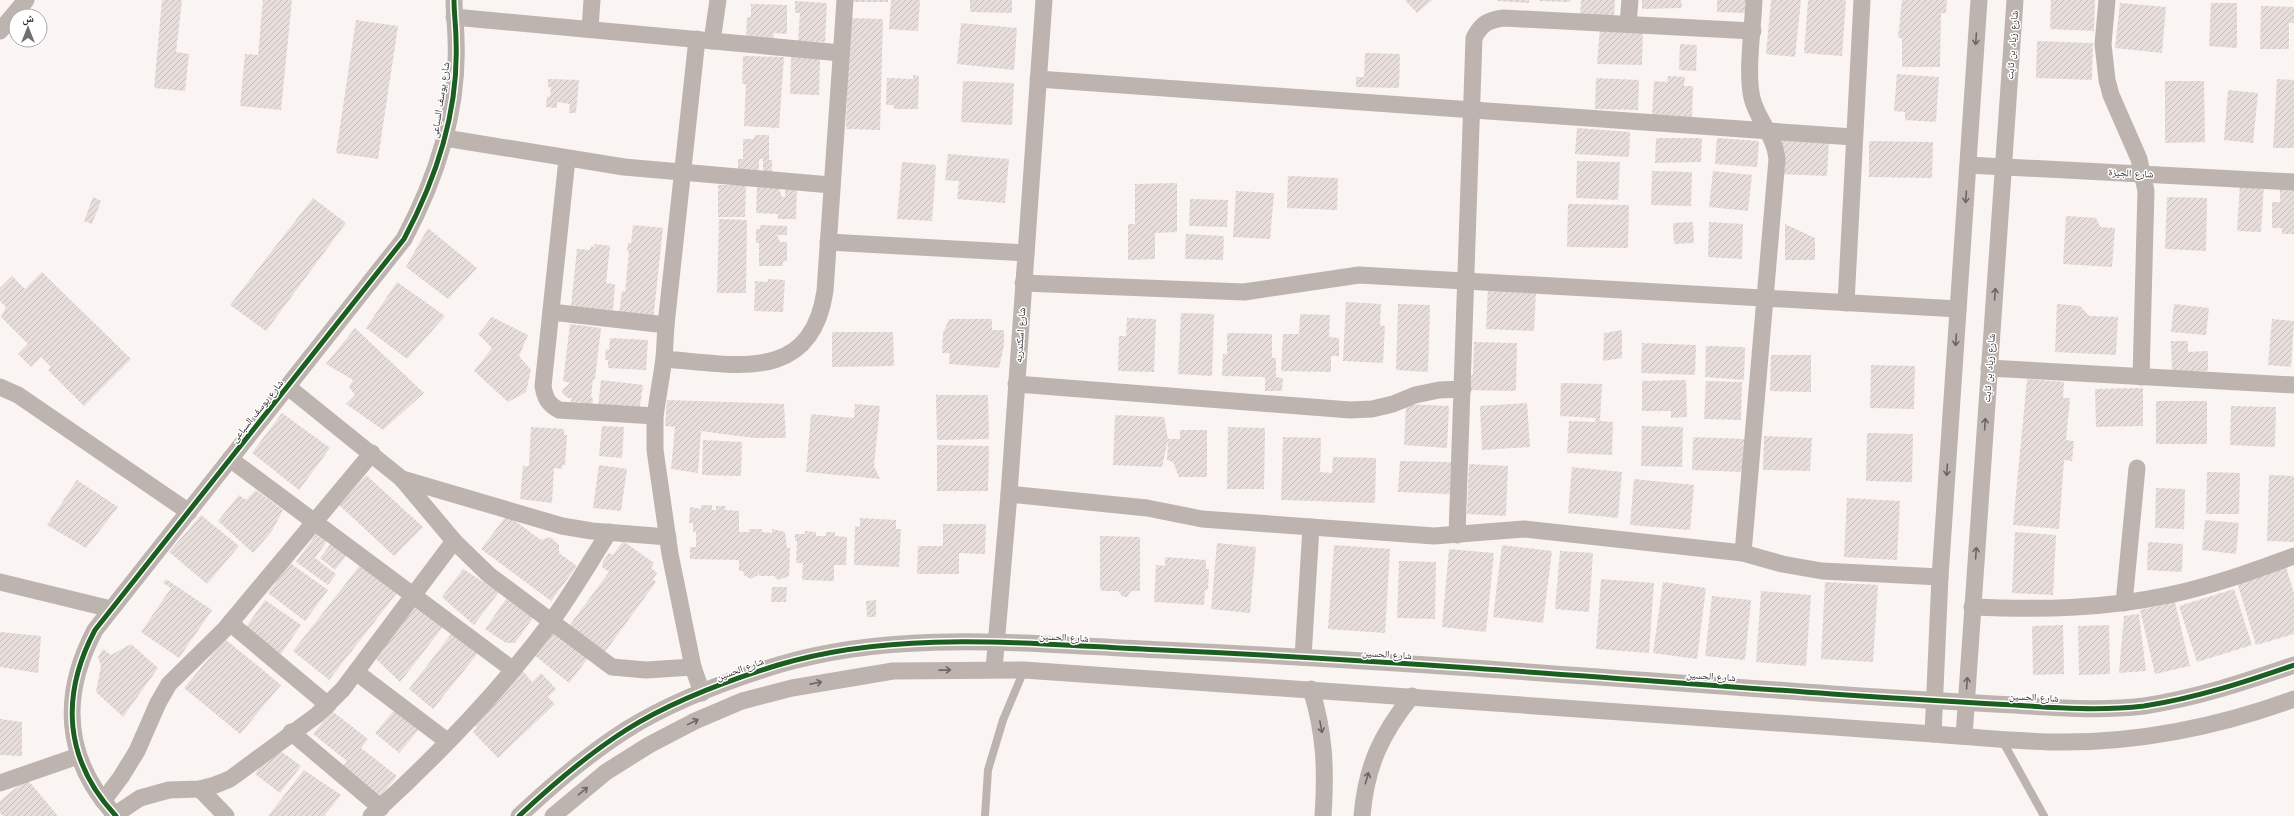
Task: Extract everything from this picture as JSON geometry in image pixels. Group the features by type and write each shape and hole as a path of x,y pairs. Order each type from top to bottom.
{"street":[{"path":"0,31 26,0"},
{"name":"شارع يوسف السباعى","path":"115,816 89,779 78,756 73,730 72,711 75,678 83,653 95,630 111,609 404,239 425,197 445,138 455,70 456,40 454,0"},
{"path":"590,29 592,0"},
{"path":"702,693 693,667 658,484 655,450 655,416 664,359 666,325 682,173 704,40 718,0"},
{"path":"664,359 748,365 767,363 786,356 797,348 814,329 822,311 845,0"},
{"name":"شارع اسكندريه","path":"994,669 1009,494 1044,0"},
{"path":"1628,24 1630,0"},
{"path":"1743,553 1777,159 1775,145 1769,131 1758,115 1752,97 1754,0"},
{"path":"1846,304 1853,137 1862,0"},
{"path":"1933,734 1940,577 1978,0"},
{"name":"شارع زياد بن ثابت","path":"1964,736 2015,0"},
{"path":"2106,0 2103,44 2106,80 2144,173 2146,190 2141,377"},
{"path":"454,17 841,53"},
{"path":"1457,535 1474,38 1480,26 1491,19 1628,24 1753,31"},
{"path":"1038,79 1853,137"},
{"path":"445,138 567,159 682,173 831,185"},
{"path":"567,159 543,386 544,396 550,405 559,410 655,416"},
{"name":"شارع الجيزة","path":"1968,165 2294,182"},
{"path":"828,242 1026,253"},
{"path":"1023,283 1244,292 1359,275 1846,304 1958,309"},
{"path":"551,312 666,325"},
{"path":"1990,368 2294,385"},
{"path":"1016,384 1350,410 1372,409 1392,404 1415,395 1439,390 1463,389"},
{"path":"0,387 18,395 189,512"},
{"path":"288,387 372,453 402,479 454,541 508,590 612,667 646,670 693,667"},
{"path":"103,801 121,777 137,751 158,703 169,684 230,623 372,453"},
{"path":"230,459 316,521 512,669"},
{"path":"2124,603 2137,468"},
{"path":"402,479 562,526 668,538"},
{"path":"1009,494 1147,508 1202,519 1434,536 1457,535 1480,531 1524,529 1743,553 1782,564 1822,571 1940,577"},
{"path":"1304,657 1311,527"},
{"path":"292,732 376,812 491,696 551,622 609,532"},
{"path":"115,816 140,798 169,790 200,789 215,785 230,778 328,705 356,672 454,541"},
{"path":"1972,607 2023,610 2074,608 2124,603 2169,595 2214,584 2294,556"},
{"path":"0,582 111,609"},
{"path":"230,623 328,705"},
{"name":"شارع الحسين","path":"519,816 585,758 627,729 672,705 780,665 841,651 904,643 996,643 1304,657 1934,701 2083,709 2139,706 2193,697 2294,665"},
{"path":"546,791 558,812 606,772 649,744 695,721 742,701 792,688 893,671 994,669 1024,670 1412,696 2002,740 2063,742 2114,740 2164,734 2213,724 2294,699"},
{"path":"356,672 447,741"},
{"path":"1311,689 1324,738 1326,763 1323,816"},
{"path":"1362,816 1364,790 1371,764 1392,722 1412,696"},
{"path":"0,783 78,756"},
{"path":"200,789 226,816"}],"lane":[{"path":"985,816 988,770 1003,720 1024,670"},
{"path":"2002,740 2044,816"}],"building":[{"path":"162,0 182,0 176,52 189,54 185,91 154,88"},
{"path":"263,0 292,0 281,110 240,106 245,54 258,55"},
{"path":"848,0 888,0 888,2 848,2"},
{"path":"891,0 920,0 918,31 889,29"},
{"path":"970,0 1012,0 1012,13 970,12"},
{"path":"1405,0 1432,0 1417,13"},
{"path":"1529,0 1529,3 1497,1"},
{"path":"1570,0 1570,2 1539,1"},
{"path":"1581,0 1615,0 1614,18 1580,16"},
{"path":"1642,0 1681,0 1682,8 1642,9"},
{"path":"1717,0 1746,0 1745,13 1717,12"},
{"path":"1771,0 1801,0 1795,57 1766,54"},
{"path":"1808,0 1846,0 1842,56 1804,53"},
{"path":"1902,0 1947,0 1946,13 1941,13 1940,67 1902,67 1902,38 1898,38"},
{"path":"2051,0 2095,0 2094,31 2050,29"},
{"path":"795,1 827,3 825,42 798,41 800,13 795,13"},
{"path":"2120,3 2166,7 2162,53 2115,48"},
{"path":"2211,3 2237,3 2237,48 2209,46"},
{"path":"751,4 787,5 787,34 774,33 773,39 746,38 747,17 751,17"},
{"path":"2261,6 2294,7 2294,23 2289,23 2289,49 2260,49"},
{"path":"849,18 883,19 880,130 846,129"},
{"path":"356,20 398,26 378,159 336,153"},
{"path":"961,23 1017,28 1014,70 957,64"},
{"path":"1600,28 1643,29 1642,65 1597,64"},
{"path":"2037,41 2093,43 2092,80 2036,78"},
{"path":"1680,44 1697,45 1696,71 1679,70"},
{"path":"1365,53 1400,54 1399,88 1356,87 1356,77 1364,77"},
{"path":"743,56 784,57 779,128 744,126 746,84 742,84"},
{"path":"791,56 820,57 819,95 790,94"},
{"path":"1897,74 1939,77 1936,122 1905,120 1905,112 1894,111"},
{"path":"913,75 919,76 918,109 894,109 894,105 886,105 887,78 913,79"},
{"path":"1668,76 1685,77 1684,86 1693,86 1692,117 1652,115 1654,81 1667,82"},
{"path":"1596,78 1639,80 1638,110 1595,109"},
{"path":"548,79 579,80 576,113 569,113 570,104 557,102 557,108 546,107 547,96 550,97 551,87 548,87"},
{"path":"2277,79 2294,80 2294,148 2273,148"},
{"path":"963,81 1014,83 1012,125 961,122"},
{"path":"2165,81 2204,81 2205,142 2165,143"},
{"path":"2228,90 2258,93 2253,143 2224,140"},
{"path":"1577,128 1630,132 1629,157 1575,154"},
{"path":"755,135 769,135 769,160 772,160 772,175 763,174 763,159 759,159 759,174 738,174 738,159 743,159 743,139 754,139"},
{"path":"1656,138 1702,138 1701,162 1655,163"},
{"path":"1717,138 1759,141 1757,167 1715,164"},
{"path":"1780,138 1829,141 1827,176 1779,174"},
{"path":"1869,141 1933,142 1932,178 1869,177"},
{"path":"948,154 1009,159 1005,203 957,199 959,181 945,180"},
{"path":"1577,161 1620,162 1618,200 1576,198"},
{"path":"902,162 936,165 932,221 897,219"},
{"path":"1652,171 1692,172 1691,206 1651,205"},
{"path":"1713,171 1752,175 1748,211 1709,207"},
{"path":"1288,176 1338,178 1337,210 1287,208"},
{"path":"1177,183 1177,232 1155,233 1155,259 1128,260 1128,224 1135,224 1135,184"},
{"path":"2240,184 2264,184 2261,232 2237,231"},
{"path":"718,185 746,185 745,217 718,217"},
{"path":"757,187 779,188 782,197 785,197 785,188 797,188 796,219 778,219 778,214 756,213"},
{"path":"2280,188 2294,188 2294,234 2282,234 2282,228 2272,228 2272,202 2280,202"},
{"path":"1236,191 1274,193 1270,239 1233,237"},
{"path":"93,197 101,201 92,224 84,221"},
{"path":"2167,197 2207,198 2206,251 2165,249"},
{"path":"313,198 346,223 266,331 230,305"},
{"path":"1190,199 1228,200 1227,227 1189,226"},
{"path":"1568,204 1629,205 1628,248 1567,247"},
{"path":"2066,216 2096,218 2100,227 2115,228 2112,267 2063,264"},
{"path":"719,219 747,220 746,293 717,293"},
{"path":"1693,222 1694,243 1674,244 1673,223"},
{"path":"1709,222 1743,224 1742,259 1708,257"},
{"path":"1785,224 1815,238 1815,260 1785,260"},
{"path":"633,225 663,228 653,321 619,314 622,291 625,292 629,252 627,251 628,243 631,243"},
{"path":"760,225 787,226 787,235 777,235 780,242 787,242 787,261 783,261 783,266 759,266 759,243 756,243 756,229 760,229"},
{"path":"428,228 477,268 448,299 406,267"},
{"path":"1186,234 1224,236 1223,260 1185,259"},
{"path":"595,244 610,246 606,283 615,284 613,310 571,306 577,249 590,250 591,246 594,247"},
{"path":"42,272 131,359 84,406 48,370 51,367 41,357 31,367 18,354 28,344 1,317 6,307 0,301 0,288 12,276 25,289"},
{"path":"768,279 785,280 783,312 754,311 755,281 768,282"},
{"path":"397,282 445,316 407,359 366,328"},
{"path":"1488,288 1536,291 1534,331 1486,329"},
{"path":"1346,302 1381,304 1380,325 1385,326 1383,363 1343,361"},
{"path":"1398,304 1430,305 1428,372 1396,370"},
{"path":"2057,304 2080,306 2089,316 2118,317 2116,355 2055,352"},
{"path":"2174,304 2209,308 2206,335 2171,332"},
{"path":"1181,313 1214,314 1212,376 1178,374"},
{"path":"1300,314 1330,315 1329,337 1339,338 1339,356 1331,356 1331,372 1281,371 1283,334 1299,334"},
{"path":"492,317 528,335 519,356 531,370 526,392 508,402 474,371 492,348 478,334"},
{"path":"1127,318 1156,319 1154,372 1118,371 1119,336 1126,336"},
{"path":"949,319 992,319 992,330 1004,330 1004,345 999,368 949,364 950,353 942,353 943,333"},
{"path":"2272,319 2294,321 2291,367 2268,365"},
{"path":"570,324 601,328 595,379 593,379 591,398 593,398 592,408 581,407 581,402 570,403 572,398 568,398 562,393 563,389 570,383 563,381"},
{"path":"355,328 424,393 383,430 346,404 355,395 349,387 353,380 326,364"},
{"path":"1622,330 1622,358 1603,361 1604,333"},
{"path":"832,332 893,332 894,366 832,367"},
{"path":"1227,333 1272,334 1272,358 1276,358 1276,377 1283,378 1282,391 1265,391 1265,377 1222,376 1223,354 1227,354"},
{"path":"610,338 648,340 646,370 608,368 608,360 605,360 606,349 609,350"},
{"path":"2171,341 2188,341 2188,352 2208,351 2208,371 2172,372"},
{"path":"1474,342 1517,343 1516,391 1469,390 1470,375 1473,375"},
{"path":"1642,343 1696,345 1695,375 1641,373"},
{"path":"1706,346 1745,347 1744,380 1705,377"},
{"path":"1771,355 1811,355 1811,392 1770,391"},
{"path":"1871,365 1915,366 1914,409 1870,408"},
{"path":"2027,379 2064,382 2063,398 2070,398 2066,440 2074,441 2072,461 2064,460 2059,529 2013,525"},
{"path":"601,380 643,385 639,412 598,407"},
{"path":"1686,380 1687,417 1671,418 1671,411 1642,411 1642,381"},
{"path":"1706,381 1742,382 1741,420 1704,419"},
{"path":"1561,383 1602,384 1600,421 1613,422 1612,455 1567,453 1569,421 1595,422 1596,418 1560,416"},
{"path":"2143,388 2143,426 2096,427 2095,389"},
{"path":"936,395 988,395 989,439 937,440"},
{"path":"667,400 784,404 786,438 753,438 701,431 698,473 671,469 675,427 665,426"},
{"path":"2156,401 2207,401 2207,444 2156,444"},
{"path":"1527,403 1530,447 1482,450 1480,406"},
{"path":"855,404 880,406 874,466 880,479 806,472 811,414 854,418"},
{"path":"1406,404 1449,406 1447,448 1404,445"},
{"path":"2231,406 2276,407 2275,447 2230,445"},
{"path":"282,413 330,448 299,490 252,453"},
{"path":"1115,415 1164,417 1168,439 1162,467 1113,465"},
{"path":"602,426 624,427 622,458 599,456"},
{"path":"1642,426 1683,427 1682,467 1641,466"},
{"path":"531,427 564,429 564,435 567,435 565,465 562,465 562,469 554,468 552,503 520,499 523,466 529,466"},
{"path":"1228,427 1265,428 1264,489 1227,489"},
{"path":"1180,430 1207,430 1207,477 1179,477 1173,462 1167,460 1168,439 1180,439"},
{"path":"1867,433 1913,434 1912,482 1866,481"},
{"path":"1764,436 1812,438 1810,471 1763,470"},
{"path":"1283,437 1321,438 1320,472 1332,473 1333,457 1376,458 1375,503 1281,500"},
{"path":"1693,437 1744,439 1743,472 1692,470"},
{"path":"703,440 742,442 741,476 702,475"},
{"path":"937,445 989,446 988,491 937,491"},
{"path":"1400,461 1451,462 1450,494 1398,492"},
{"path":"1469,464 1508,466 1506,516 1467,514"},
{"path":"599,465 627,469 621,511 593,508"},
{"path":"1572,467 1622,472 1618,518 1568,513"},
{"path":"2207,472 2240,473 2239,514 2206,514"},
{"path":"366,475 423,527 394,556 339,505"},
{"path":"2269,475 2294,476 2294,542 2267,541"},
{"path":"1634,479 1694,485 1690,530 1630,525"},
{"path":"77,480 118,507 86,548 47,525"},
{"path":"2156,488 2185,489 2184,529 2155,528"},
{"path":"256,490 283,510 272,531 253,553 218,521 239,495 246,500"},
{"path":"1847,498 1900,501 1897,560 1844,557"},
{"path":"701,505 712,505 712,510 716,510 716,506 726,506 725,510 739,511 739,532 749,532 749,529 762,529 762,532 772,533 772,529 785,532 787,548 790,548 789,576 778,580 774,576 759,576 759,571 758,575 751,579 744,575 743,571 739,571 739,560 690,559 690,547 696,547 696,532 693,532 693,523 689,523 690,507 701,509"},
{"path":"201,515 239,546 207,584 169,552"},
{"path":"507,515 541,540 550,537 559,545 559,553 577,566 551,601 481,549"},
{"path":"860,518 896,520 896,529 901,529 899,567 854,565 855,526 860,527"},
{"path":"2205,520 2239,523 2236,554 2202,550"},
{"path":"943,524 986,524 985,554 959,553 959,574 917,574 918,546 943,546"},
{"path":"320,529 330,537 315,558 336,574 328,585 296,562"},
{"path":"805,531 816,532 816,536 826,536 826,532 835,532 835,536 847,537 846,565 834,565 834,581 802,580 803,563 796,563 797,541 795,541 795,534 805,534"},
{"path":"2015,532 2056,535 2053,595 2012,593"},
{"path":"1100,536 1140,537 1140,591 1131,591 1127,597 1123,597 1118,591 1102,591 1100,588"},
{"path":"335,538 351,550 335,570 320,558"},
{"path":"623,541 654,563 651,568 657,573 653,579 656,582 605,652 569,626 609,572 602,567 602,563 609,553 613,555"},
{"path":"2148,542 2183,544 2182,572 2147,570"},
{"path":"1217,543 1256,547 1250,613 1211,609"},
{"path":"1334,545 1390,549 1385,633 1328,629"},
{"path":"1502,545 1552,551 1543,623 1493,617"},
{"path":"1449,549 1494,553 1486,632 1442,627"},
{"path":"1560,551 1593,553 1589,612 1555,609"},
{"path":"1165,557 1206,560 1206,569 1209,569 1208,590 1205,589 1204,605 1154,602 1156,565 1165,566"},
{"path":"1399,561 1436,562 1435,619 1397,618"},
{"path":"290,563 328,590 305,621 268,593"},
{"path":"361,564 397,593 329,680 293,651"},
{"path":"2286,567 2294,593 2294,634 2256,645 2237,582"},
{"path":"463,569 499,592 474,625 442,597"},
{"path":"166,579 212,610 179,658 141,632 171,588 163,583"},
{"path":"1601,579 1654,583 1649,653 1596,649"},
{"path":"1663,582 1706,588 1697,659 1653,653"},
{"path":"1825,582 1878,585 1873,662 1821,659"},
{"path":"772,587 787,587 786,602 771,602"},
{"path":"2234,589 2252,645 2197,662 2179,606"},
{"path":"1761,591 1811,595 1806,666 1756,662"},
{"path":"508,596 535,615 515,643 506,643 485,629"},
{"path":"1712,596 1751,600 1745,660 1705,656"},
{"path":"265,600 301,625 279,657 246,627"},
{"path":"876,600 876,617 867,617 866,601"},
{"path":"2175,602 2190,666 2155,674 2140,610"},
{"path":"413,603 443,627 400,682 375,658"},
{"path":"2139,614 2146,671 2119,673 2124,616"},
{"path":"2063,625 2064,674 2033,675 2032,626"},
{"path":"2109,625 2110,674 2079,675 2078,626"},
{"path":"557,626 592,653 569,683 534,655"},
{"path":"0,632 41,636 38,673 0,667"},
{"path":"452,633 478,653 433,709 409,689"},
{"path":"225,639 281,685 240,734 184,688"},
{"path":"131,644 158,668 123,717 96,692 101,666 98,657 103,649 111,655"},
{"path":"522,670 532,682 541,673 556,689 548,697 555,704 498,758 473,732 477,728 469,720"},
{"path":"397,707 421,727 399,753 375,733"},
{"path":"332,711 368,739 361,748 397,776 380,797 342,768 347,761 313,734"},
{"path":"0,719 22,722 22,756 0,755"},
{"path":"275,747 301,766 280,793 255,774"},
{"path":"304,770 341,795 324,816 268,816"},
{"path":"27,779 58,816 3,816 0,813 0,801"}],"cycle path":[{"path":"116,816 99,795 86,773 77,750 73,727 73,703 76,679 84,655 95,630 404,239 416,216 435,168 449,117 454,92 456,66 454,0"},
{"path":"519,816 557,782 597,750 626,730 662,710 719,685 778,665 825,654 872,646 920,643 1018,643 1246,654 1855,695 2080,708 2128,708 2163,703 2220,689 2294,665"}]}
